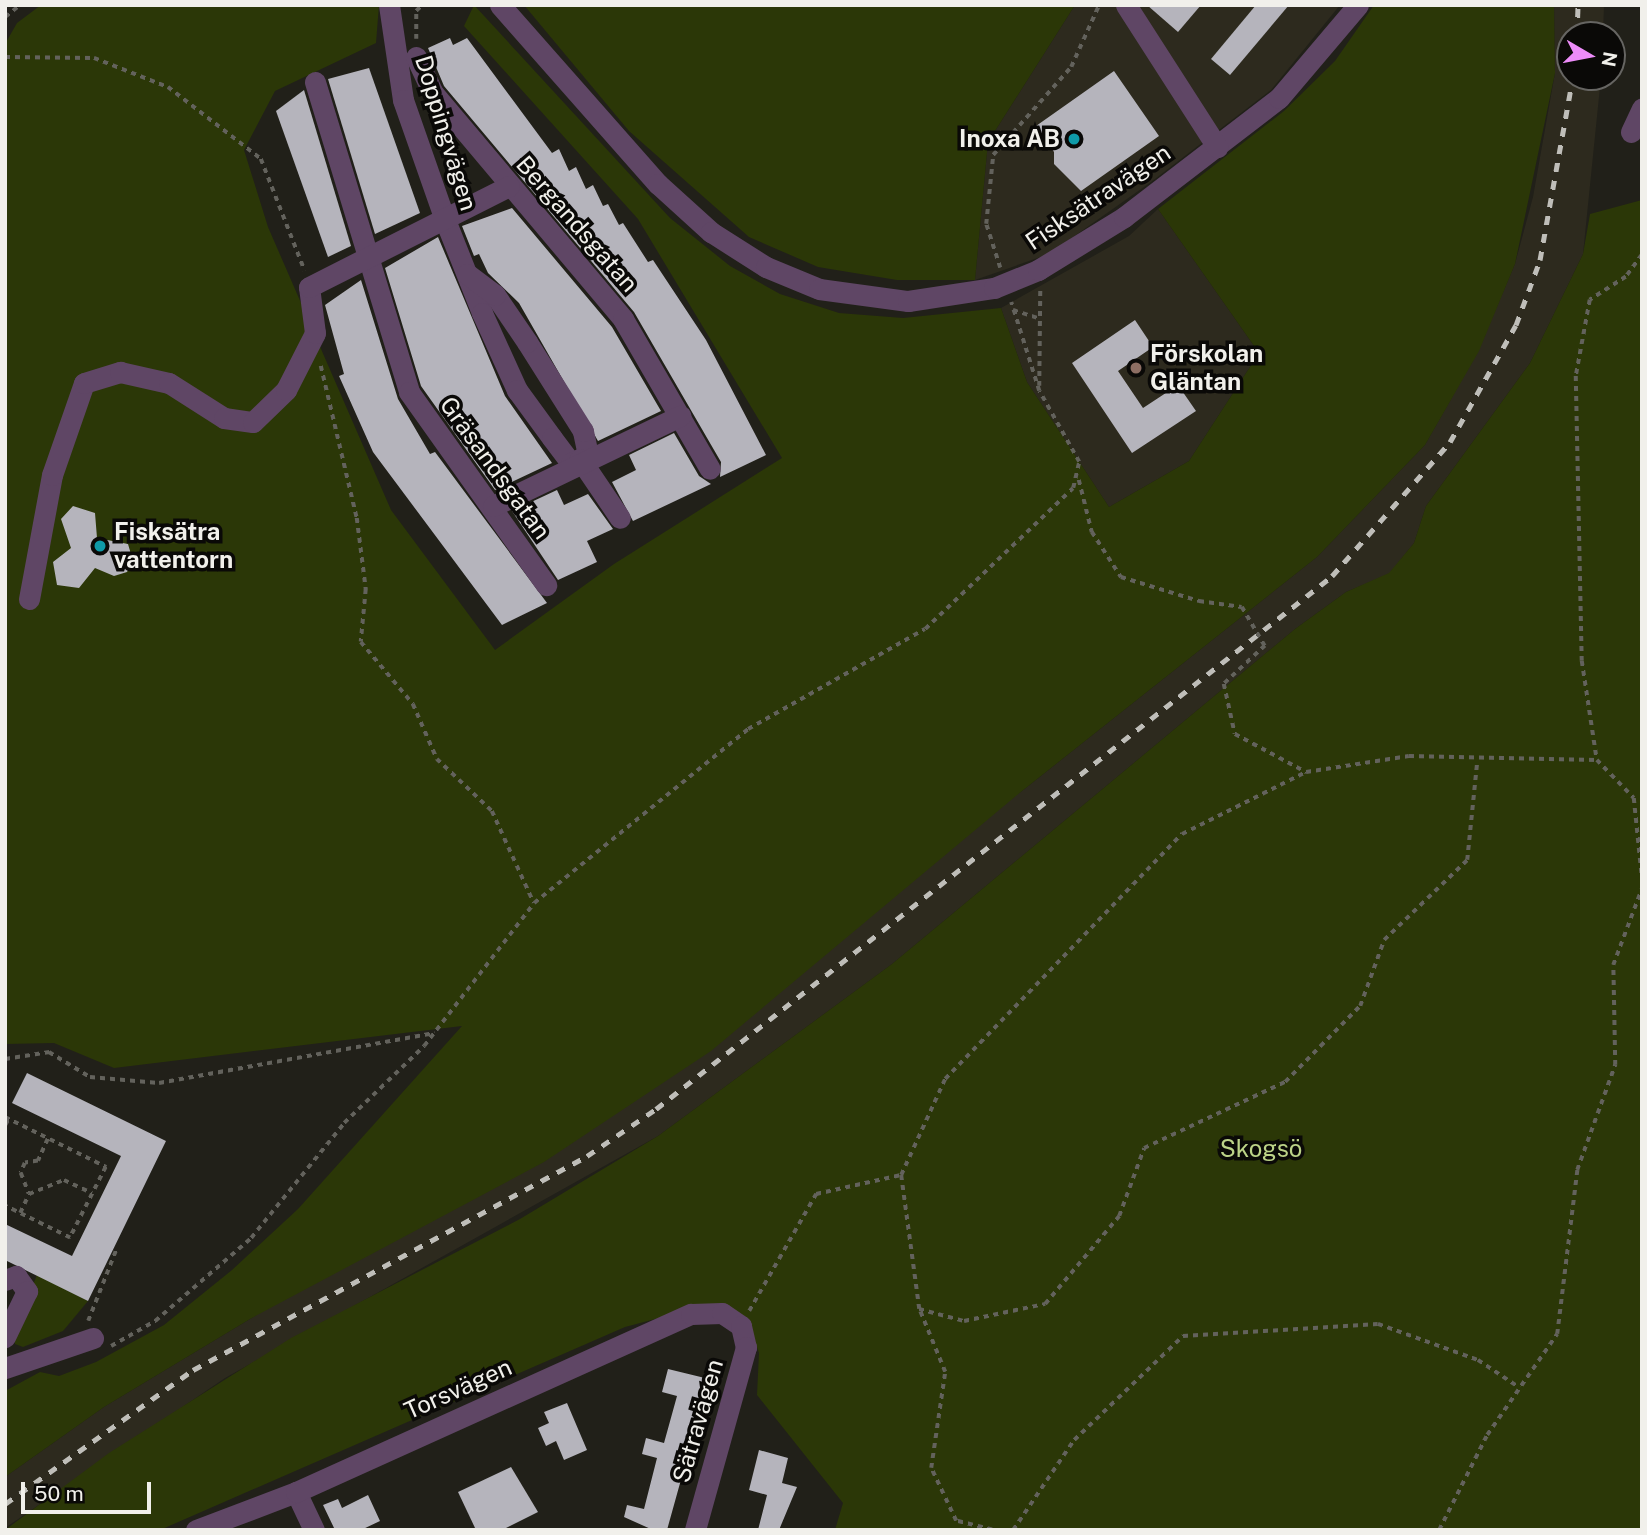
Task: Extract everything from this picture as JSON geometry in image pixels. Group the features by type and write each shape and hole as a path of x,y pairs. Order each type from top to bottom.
{"street":[{"name":"Doppingvägen","path":"389,5 403,100 467,274 517,390 571,463 582,461"},
{"name":"Fisksätravägen","path":"500,5 658,184 711,232 766,267 819,289 908,301 994,288 1038,270 1124,217 1279,98 1358,5"},
{"path":"1126,5 1217,147"},
{"name":"Bergandsgatan","path":"416,57 433,93 509,186 569,249 623,319 710,469"},
{"name":"Gräsandsgatan","path":"316,82 409,391 442,446 493,506 546,585"},
{"path":"1631,132 1642,108"},
{"path":"29,600 52,475 84,383 120,372 169,383 224,418 253,422 286,390 315,333 309,287 509,186"},
{"path":"467,274 495,295 583,431 588,454 582,461"},
{"path":"493,506 680,416"},
{"path":"582,461 620,519"},
{"path":"5,1280 16,1276 27,1291 5,1337"},
{"name":"Torsvägen","path":"196,1530 296,1492 691,1314 722,1313 741,1326"},
{"name":"Sätravägen","path":"695,1530 746,1347 741,1326"},
{"path":"5,1368 93,1338"},
{"path":"296,1492 314,1530"}],"path":[{"path":"5,17 20,5"},
{"path":"416,57 416,11 422,5"},
{"path":"1000,270 986,225 993,155 1071,67 1099,5"},
{"path":"5,57 94,58 168,87 261,159 309,287"},
{"path":"1642,255 1626,277 1590,300 1576,376 1582,661 1597,760 1634,798 1642,877"},
{"path":"1038,270 1042,319 1039,391"},
{"path":"1010,300 1039,391 1070,441 1092,532 1121,577 1199,601 1242,607 1265,646 1223,684 1235,734 1306,772"},
{"path":"1013,310 1042,319"},
{"path":"315,333 357,518 366,589 361,642 413,704 437,759 492,811 534,903"},
{"path":"116,1250 93,1338 155,1321 251,1238 344,1123 434,1033 534,903 748,729 925,629 1079,480"},
{"path":"992,1530 956,1521 931,1468 944,1372 919,1310 901,1175 945,1079 1182,834 1306,772 1409,756 1477,762 1597,760"},
{"path":"919,1310 964,1321 1045,1304 1119,1216 1144,1148 1285,1082 1360,1006 1384,940 1467,860 1477,762"},
{"path":"1439,1530 1487,1434 1557,1334 1577,1170 1615,1065 1613,965 1642,888"},
{"path":"5,1059 49,1052 90,1077 159,1083 434,1033"},
{"path":"5,1125 7,1118 106,1167 70,1238 5,1206"},
{"path":"29,1194 21,1173 25,1163 38,1161 48,1139"},
{"path":"741,1326 816,1194 901,1175"},
{"path":"20,1213 29,1194 64,1180 92,1193"},
{"path":"1013,1530 1074,1440 1183,1336 1378,1324 1478,1360 1520,1388"}],"shaded area":[{"path":"1075,5 1340,5 1271,90 1151,182 1049,254 975,280 988,142"},
{"path":"1554,5 1604,5 1603,21 1556,21 1556,91 1600,91 1583,254 1530,363 1426,506 1414,543 1389,574 1346,592 1295,629 892,964 658,1136 225,1378 5,1528 5,1477 104,1407 250,1319 1022,791 1317,557 1425,445 1478,351 1515,264 1533,197 1555,73"},
{"name":"Förskolan Gläntan","path":"1158,209 1259,353 1189,461 1109,507 1027,382 1001,308 1129,236"}],"green space":[{"path":"41,5 379,5 376,43 275,91 244,150 268,227 391,510 495,650 614,564 782,458 638,219 464,26 474,5 670,218 730,266 780,294 839,313 903,318 1001,308 1027,382 1109,507 1189,461 1259,353 1158,209 1284,111 1335,61 1374,5 1554,5 1555,73 1515,264 1479,351 1425,445 1317,557 1022,791 711,1051 544,1162 250,1319 104,1407 5,1477 5,1391 40,1372 59,1376 96,1362 164,1325 232,1270 298,1209 462,1026 114,1068 54,1043 5,1044 5,44 17,23"},
{"path":"524,5 1075,5 988,142 975,280 897,280 818,267 749,237 629,131"},
{"name":"Skogsö","path":"1642,200 1642,1530 835,1530 843,1503 757,1395 759,1353 748,1321 693,1309 625,1327 160,1530 5,1530 109,1453 291,1338 520,1219 658,1136 892,964 1295,629 1346,592 1389,573 1414,543 1426,506 1530,363 1583,254 1590,214"},
{"path":"37,1275 88,1301 63,1331 23,1347 15,1344 14,1331"}],"building":[{"path":"1147,5 1201,5 1178,32"},
{"path":"1256,5 1289,5 1230,75 1211,59"},
{"path":"450,38 453,45 467,38 552,153 559,149 569,171 576,167 586,189 593,185 603,206 608,204 619,225 623,223 648,262 653,260 706,340 766,455 720,477 721,462 634,312 444,86 428,48"},
{"path":"369,68 420,213 375,234 328,79"},
{"path":"1114,71 1159,136 1081,191 1054,164 1054,152 1036,126"},
{"path":"304,90 351,246 328,257 276,111"},
{"path":"512,208 612,327 661,411 598,441 519,303 488,273 479,254 474,256 462,226"},
{"path":"438,237 505,396 552,463 495,490 421,386 385,268"},
{"path":"361,280 398,399 430,454 435,452 547,603 502,625 373,452 339,376 344,374 325,305"},
{"path":"1135,320 1153,347 1118,371 1143,408 1178,385 1196,411 1132,453 1072,363"},
{"path":"674,433 699,476 711,484 633,521 612,482 636,470 629,455"},
{"path":"557,490 564,505 588,494 613,529 587,541 597,562 558,580 512,511"},
{"name":"Fisksätra vattentorn","path":"73,506 95,513 97,538 128,544 133,561 127,572 114,576 95,568 79,588 57,585 53,562 71,548 61,519"},
{"path":"27,1073 166,1141 88,1301 5,1260 5,1224 72,1256 121,1156 12,1103"},
{"path":"668,1369 709,1379 667,1530 653,1530 624,1517 627,1505 644,1509 657,1458 642,1454 646,1438 664,1443 677,1396 662,1392"},
{"path":"567,1403 587,1450 564,1460 556,1441 546,1446 538,1428 549,1423 544,1412"},
{"path":"759,1450 788,1458 782,1483 797,1487 779,1530 758,1530 767,1495 749,1490"},
{"path":"511,1467 538,1512 502,1530 476,1530 458,1492"},
{"path":"368,1495 380,1521 361,1530 335,1530 323,1505 338,1499 342,1508"}],"railway":[{"path":"1577,21 1578,5"},
{"path":"5,1504 193,1370 587,1156 656,1109 1332,576 1450,442 1516,325 1540,260 1570,91"}],"place":[{"name":"Inoxa AB","path":"1074,139"},
{"name":"Förskolan Gläntan","path":"1136,368"},
{"name":"Fisksätra vattentorn","path":"100,546"}]}
